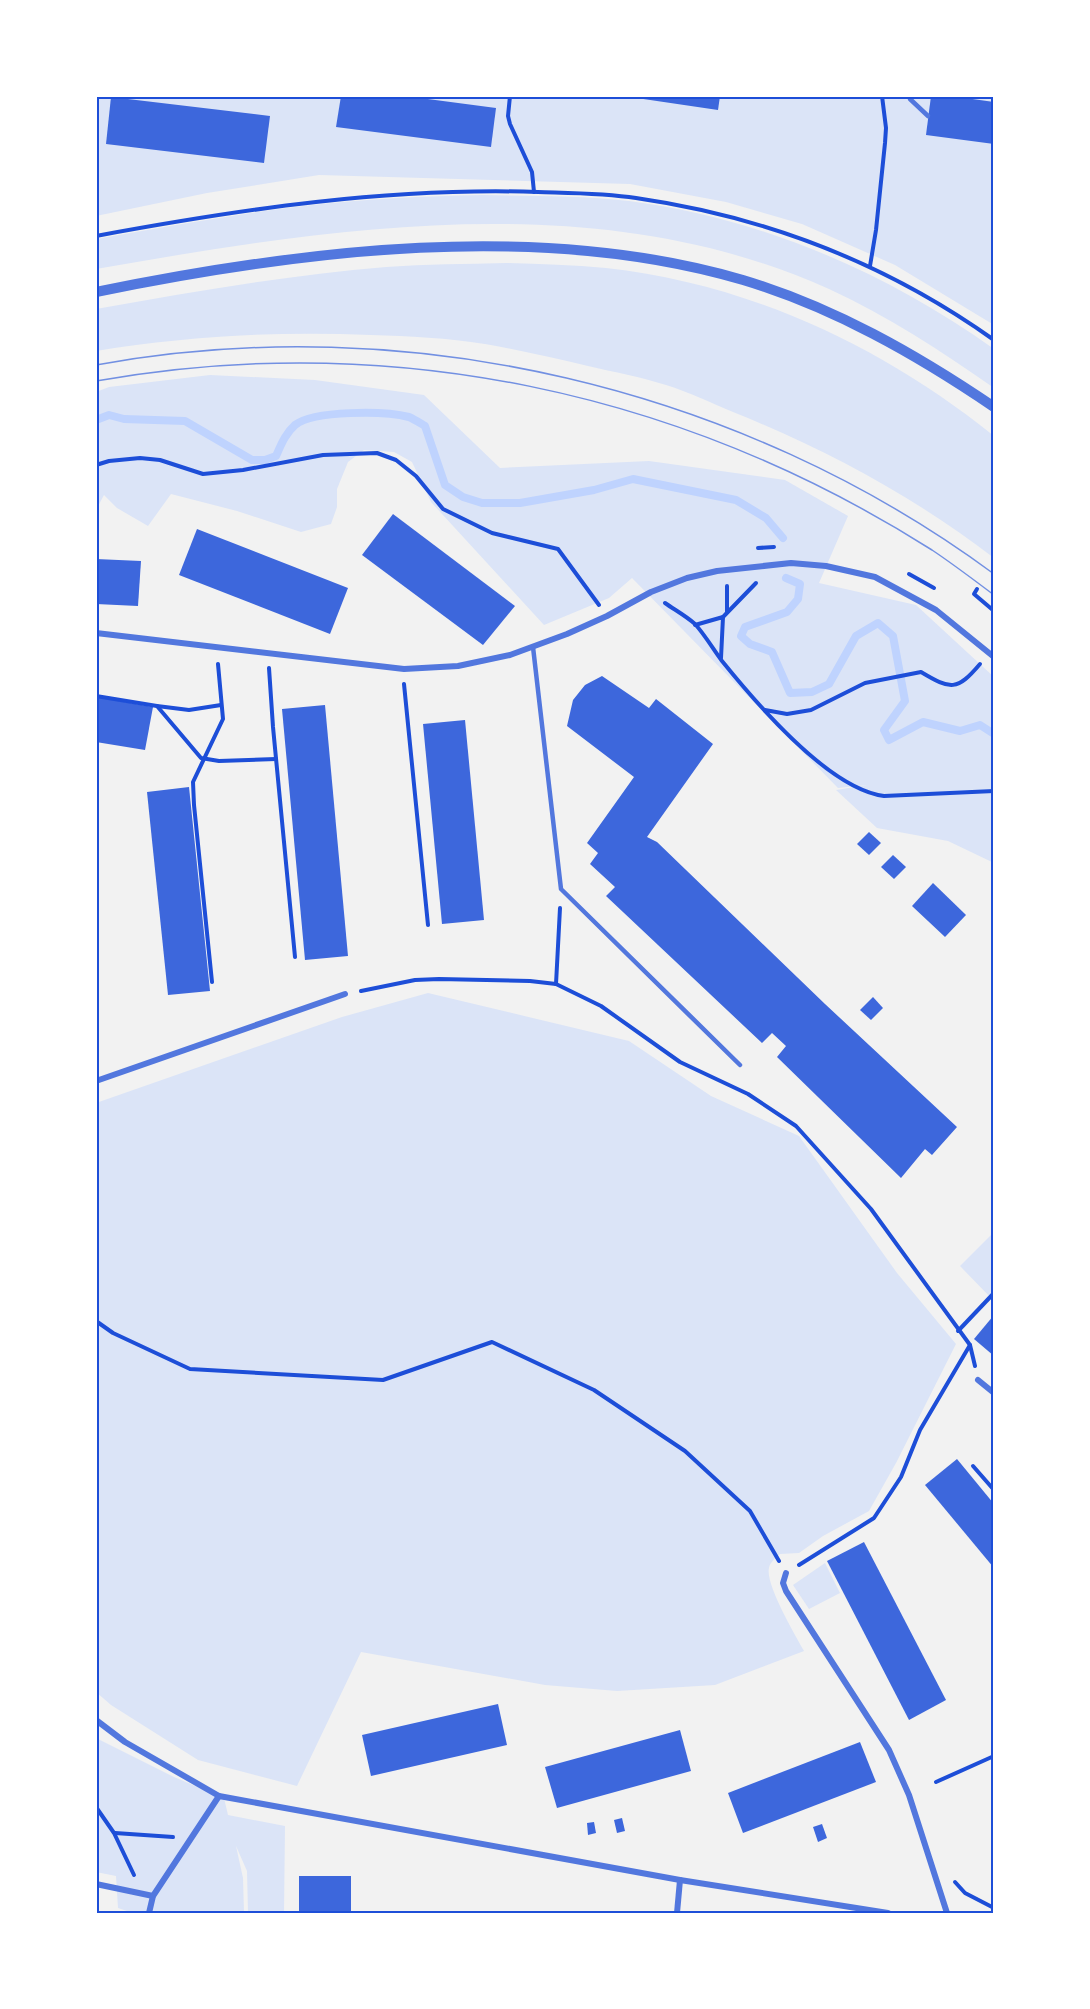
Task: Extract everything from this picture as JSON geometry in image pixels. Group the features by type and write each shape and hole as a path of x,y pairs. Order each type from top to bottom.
{"street":[{"path":"96,292 249,266 394,250 452,247 532,248 630,256 723,275 768,288 812,305 890,342 994,407"},
{"path":"96,633 404,669 458,666 510,655 607,615 651,592 687,578 717,571 791,563 826,566 875,576 936,610 994,657"},
{"path":"96,1081 345,994"},
{"path":"978,1380 994,1393"},
{"path":"786,1573 783,1583 786,1591 889,1750 909,1795 947,1913"},
{"path":"96,1720 125,1742 219,1796 680,1880 888,1913"},
{"path":"149,1913 153,1896 219,1796"},
{"path":"677,1913 680,1880"},
{"path":"96,1884 153,1896"}],"lane":[{"path":"910,96 910,99 928,116"},
{"path":"533,646 561,889 740,1065"}],"path":[{"path":"510,96 508,116 532,172 534,192"},
{"path":"870,266 876,230 886,128 882,96"},
{"path":"96,236 238,211 310,202 477,190 633,197 713,212 806,240 870,266 928,298 994,340"},
{"path":"96,465 109,461 140,458 160,460 202,474 243,470 323,455 354,453 387,455 416,476 443,509 492,533 558,549 607,615"},
{"path":"755,549 776,546"},
{"path":"904,572 939,592"},
{"path":"695,625 725,615 762,578"},
{"path":"721,659 727,582"},
{"path":"977,589 974,594 994,611"},
{"path":"651,592 695,625 764,710 790,736 819,762 851,784 872,795 884,796 994,791"},
{"path":"591,609 610,601"},
{"path":"268,652 295,957"},
{"path":"212,982 194,805 194,782 223,718 218,660"},
{"path":"764,710 787,714 811,710 865,683 921,672 942,685 960,683 967,680 982,662 988,665"},
{"path":"404,677 428,925"},
{"path":"96,696 189,710 221,705"},
{"path":"157,706 201,758 219,761 276,759"},
{"path":"556,984 561,889"},
{"path":"345,994 415,980 556,984 601,1006 680,1062 748,1094 796,1126 871,1209 970,1345 978,1380"},
{"path":"958,1331 994,1293"},
{"path":"96,1321 113,1332 190,1369 383,1380 492,1342 594,1390 623,1407 685,1451 750,1511 786,1573 874,1518 901,1477 920,1430 970,1345"},
{"path":"974,1466 994,1490"},
{"path":"936,1782 994,1756"},
{"path":"96,1807 114,1833 142,1892"},
{"path":"114,1833 192,1838"}],"shaded area":[{"path":"96,96 994,96 994,325 895,265 802,224 726,202 630,184 319,175 207,193 96,216"},
{"path":"483,195 593,198 678,209 727,220 820,252 910,296 953,321 994,349 994,388 914,335 829,289 741,257 651,236 559,226 466,224 372,229 279,240 96,269 96,239 304,206 393,198"},
{"path":"506,263 606,268 659,276 712,288 763,304 812,324 906,374 994,436 994,558 901,495 835,458 767,426 666,385 537,354 443,339 336,334 233,336 96,351 96,309 350,270 416,265"},
{"path":"210,375 315,380 424,395 500,468 649,461 785,480 848,516 819,583 916,605 994,677 994,863 948,841 877,828 836,790 867,785 838,788 632,578 609,598 544,625 431,502 412,462 394,452 364,450 348,462 337,489 337,507 331,524 301,532 237,511 171,494 148,526 117,508 104,495 96,510 96,392 109,387"},
{"path":"428,993 629,1041 711,1096 799,1136 897,1273 956,1344 869,1511 823,1536 799,1553 780,1554 769,1568 769,1576 776,1597 804,1651 715,1685 617,1691 545,1685 361,1652 297,1786 198,1760 111,1705 96,1692 96,1103 342,1017"},
{"path":"994,1232 994,1301 960,1266"},
{"path":"825,1563 840,1593 809,1609 793,1585"},
{"path":"96,1738 174,1777 224,1798 228,1815 285,1826 284,1913 248,1913 247,1871 236,1846 243,1878 244,1913 133,1913 118,1908 116,1876 96,1872"}],"building":[{"path":"341,96 405,96 496,108 491,147 336,127"},
{"path":"623,96 720,96 718,110"},
{"path":"931,96 951,96 994,102 994,144 926,135"},
{"path":"111,97 270,116 264,163 106,144"},
{"path":"393,514 515,606 483,645 362,555"},
{"path":"197,529 348,588 330,634 179,575"},
{"path":"96,559 141,561 138,606 96,604"},
{"path":"602,676 649,708 656,699 713,744 647,837 657,842 957,1127 932,1155 925,1149 901,1178 777,1057 786,1046 772,1033 762,1043 606,896 615,887 590,864 598,853 587,843 634,777 567,726 573,700 585,685"},
{"path":"96,697 153,707 145,750 96,742"},
{"path":"325,705 348,956 305,960 282,709"},
{"path":"465,720 484,920 442,924 423,724"},
{"path":"189,787 210,991 168,995 147,792"},
{"path":"869,832 881,843 869,855 857,844"},
{"path":"893,855 906,867 894,879 881,867"},
{"path":"933,883 966,915 945,937 912,906"},
{"path":"873,997 883,1008 871,1020 860,1010"},
{"path":"994,1315 994,1356 974,1339"},
{"path":"957,1459 994,1504 994,1568 925,1485"},
{"path":"864,1542 946,1700 909,1720 827,1561"},
{"path":"498,1704 507,1745 371,1776 362,1735"},
{"path":"680,1730 691,1771 557,1808 545,1767"},
{"path":"860,1742 876,1782 743,1833 728,1793"},
{"path":"622,1818 625,1831 617,1833 614,1820"},
{"path":"594,1822 596,1833 588,1835 587,1823"},
{"path":"822,1824 827,1838 818,1842 813,1827"},
{"path":"299,1876 351,1876 351,1913 299,1913"}],"waterway":[{"path":"96,420 109,415 124,419 185,421 252,460 265,460 276,456 289,432 304,420 350,413 398,415 409,417 425,426 445,485 463,497 482,503 520,503 594,490 633,479 736,500 766,518 783,538"},
{"path":"786,578 800,584 798,599 787,612 745,627 741,636 750,644 772,652 790,693 812,692 829,684 856,636 878,623 893,636 905,701 884,730 889,740 923,722 960,731 980,725 994,734"}],"tram line":[{"path":"96,365 213,350 332,347 450,357 566,378 680,411 791,454 895,509 994,574"},
{"path":"96,381 206,367 315,363 424,370 530,386 635,413 737,449 836,495 932,550 994,595"}]}
